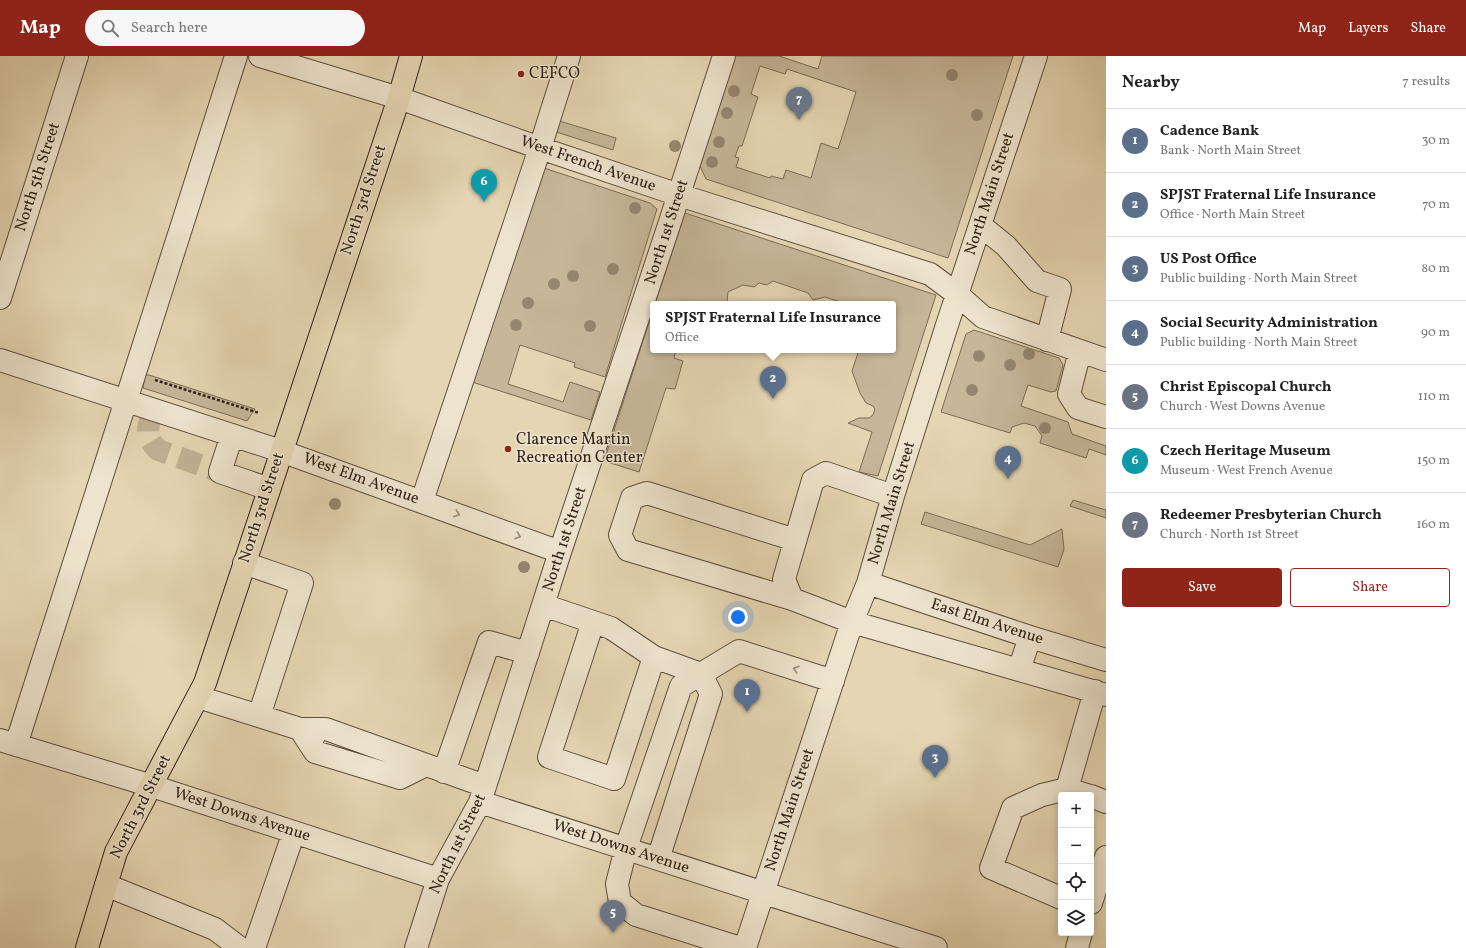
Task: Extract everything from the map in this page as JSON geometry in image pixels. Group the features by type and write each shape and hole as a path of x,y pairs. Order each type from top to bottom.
{"main road":[{"name":"North 3rd Street","path":"87,948 116,852 205,683 411,56"}],"street":[{"name":"North 5th Street","path":"0,298 77,56"},
{"path":"8,742 126,401 236,56"},
{"name":"West French Avenue","path":"260,56 398,98 679,195 930,274 957,294 983,318 1106,360"},
{"path":"422,502 540,148 569,56"},
{"name":"North 1st Street","path":"416,948 438,879 483,794 560,552 724,56"},
{"name":"North Main Street","path":"745,948 762,892 852,622 868,583 893,496 957,294 1036,56"},
{"path":"980,225 1006,246 1037,281 1060,289 1047,340"},
{"path":"1080,351 1069,394 1078,408 1106,417"},
{"name":"West Elm Avenue","path":"0,360 281,451 560,552"},
{"path":"232,435 220,472 269,489"},
{"path":"792,599 784,579 813,480 826,473 893,496"},
{"path":"795,540 647,493 632,498 620,535 628,550 792,599 852,622 1100,693 1077,792"},
{"path":"244,563 302,583 259,716"},
{"name":"East Elm Avenue","path":"868,583 1030,637 1106,660"},
{"path":"543,605 611,628 654,657 701,674 711,694 643,854 617,884 620,902 636,915 740,948"},
{"path":"593,622 549,757 614,779 654,657"},
{"path":"1019,670 1030,637"},
{"path":"435,769 489,642 528,653"},
{"path":"643,854 681,686 740,651 833,680"},
{"path":"198,697 300,729 330,719 406,743 435,769"},
{"path":"300,729 315,752 400,778 435,769"},
{"name":"West Downs Avenue","path":"8,742 152,786 438,879"},
{"name":"West Downs Avenue","path":"435,769 483,794 643,854 936,948"},
{"path":"1058,794 1042,795 1013,808 992,868 1058,897"},
{"path":"1094,797 1106,802"},
{"path":"254,948 294,832"},
{"path":"1092,900 1106,857"},
{"path":"106,885 215,929 240,948"},
{"path":"1077,948 1080,936"}],"path":[{"path":"155,380 259,413"}],"shaded area":[{"path":"735,56 779,56 818,69 822,56 1013,56 948,258 706,179 700,166","holes":["760,66 785,74 787,69 856,92 838,149 821,143 811,178 786,170 783,179 771,176 770,178 736,167 739,158 735,157 739,146 742,146 758,97 751,94"]},
{"path":"556,120 616,138 613,150 553,131"},
{"path":"544,168 650,203 657,209 605,377 574,367 575,363 520,345 508,384 563,402 570,382 600,392 591,420 472,382"},
{"path":"685,213 936,295 878,476 859,472 872,432 848,423 859,418 869,418 873,415 875,409 873,406 866,403 860,393 852,371 858,353 896,353 896,301 837,301 825,297 813,300 808,293 773,281 767,285 759,283 754,287 743,285 728,292 727,301 656,301"},
{"path":"650,319 650,353 675,353 674,358 683,361 675,389 666,388 639,472 604,461"},
{"path":"974,330 1059,358 1063,365 1056,391 1051,392 1028,385 1021,406 1068,422 1072,434 1106,446 1106,455 1089,449 1086,458 1040,443 1042,436 1035,426 1024,423 1012,427 1010,433 941,412 966,334"},
{"path":"145,375 255,409 247,421 143,388"},
{"path":"1073,500 1106,510 1106,518 1070,506"},
{"path":"925,512 1030,545 1062,529 1064,549 1058,567 921,524"}],"tunnel":[{"path":"153,410 148,431 150,440 158,450 220,472"}],"place":[{"name":"CEFCO","path":"521,74"},
{"name":"Redeemer Presbyterian Church","path":"799,120"},
{"name":"Czech Heritage Museum","path":"484,202"},
{"name":"SPJST Fraternal Life Insurance","path":"773,399"},
{"name":"Clarence Martin Recreation Center","path":"508,449"},
{"name":"Social Security Administration","path":"1008,479"},
{"name":"Cadence Bank","path":"747,712"},
{"name":"US Post Office","path":"935,778"},
{"name":"Christ Episcopal Church","path":"613,933"}]}
